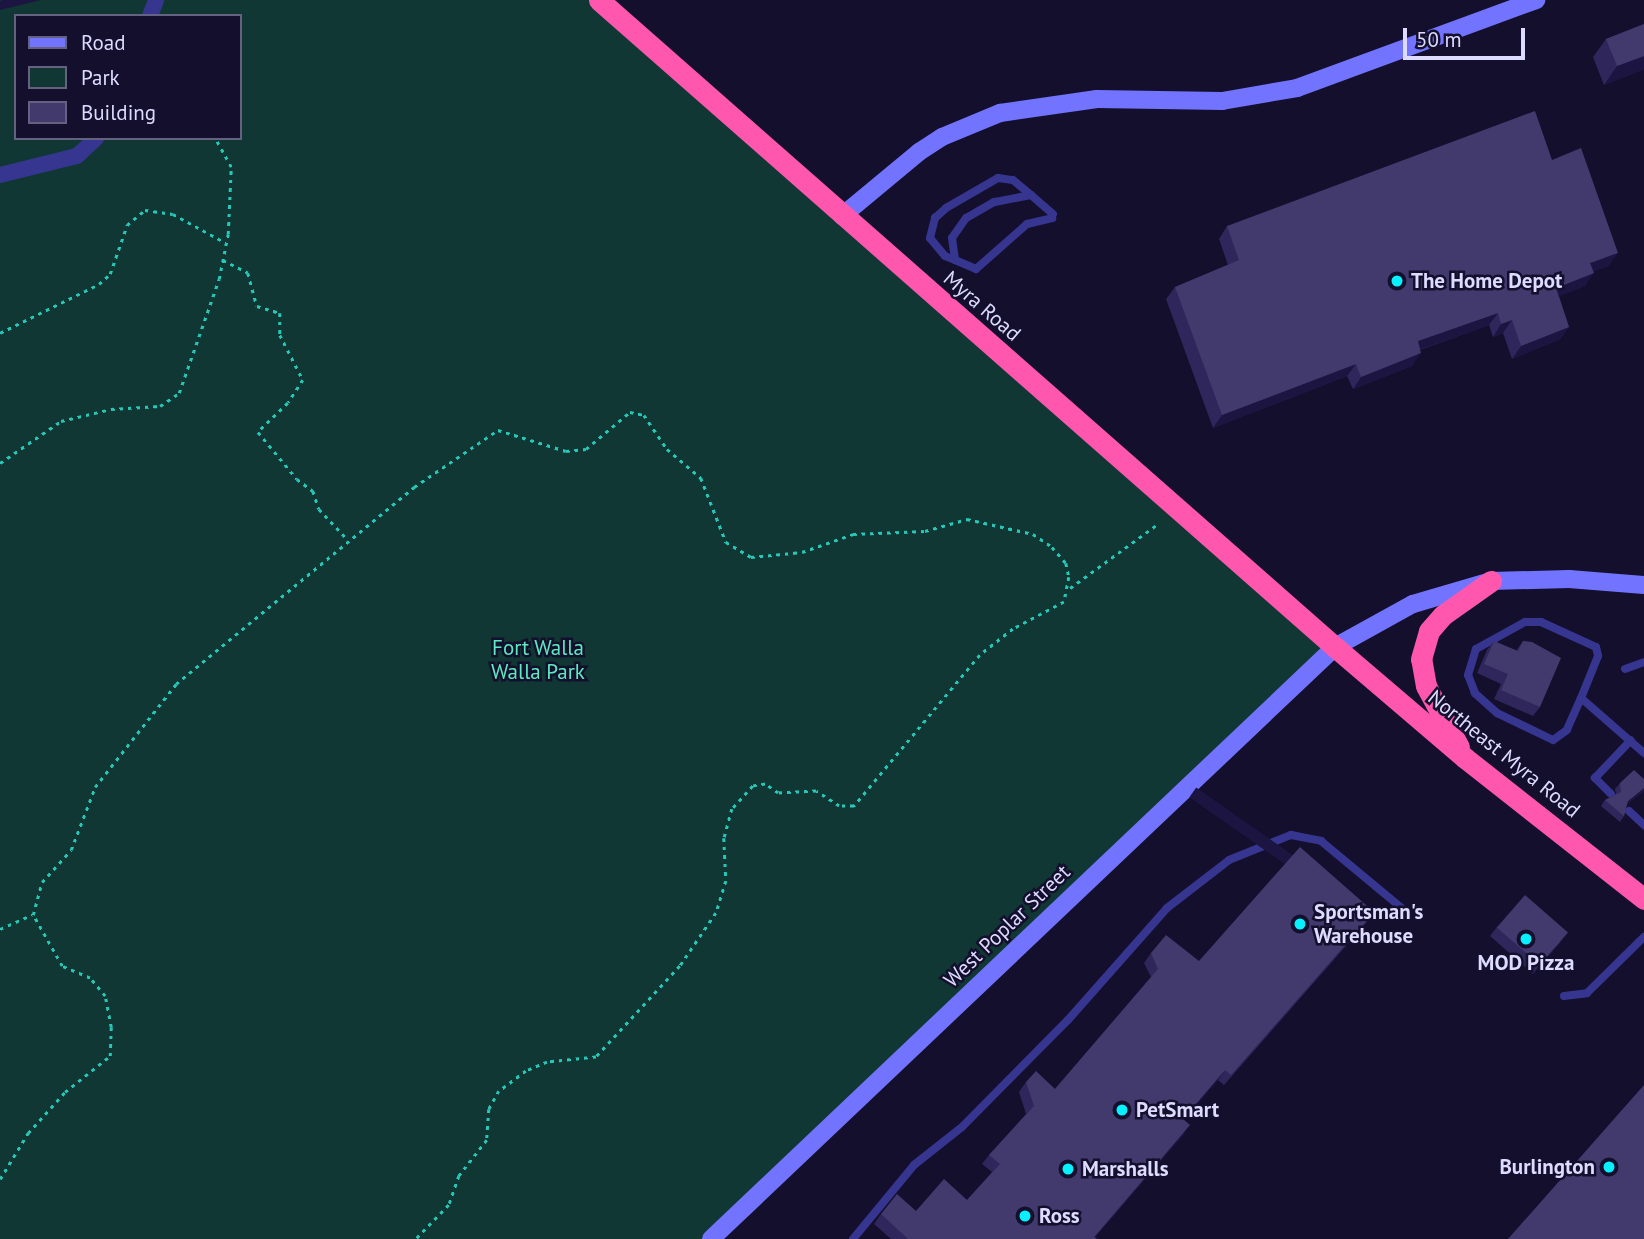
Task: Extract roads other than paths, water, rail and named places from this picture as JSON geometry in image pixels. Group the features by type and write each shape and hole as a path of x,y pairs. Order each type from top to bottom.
{"highway":[{"name":"Myra Road","path":"599,0 736,117 842,216 1335,646"},
{"path":"1465,758 1426,686 1421,659 1429,631 1443,615 1491,581"},
{"name":"Northeast Myra Road","path":"1335,646 1465,758 1644,899"}],"main road":[{"path":"842,216 919,152 1000,113 1097,99 1222,101 1297,88 1536,0"},
{"name":"West Poplar Street","path":"711,1239 1335,646 1413,604 1491,581 1569,579 1644,585"}],"street":[{"path":"0,175 76,156 94,140"}],"lane":[{"path":"998,178 1013,180 1031,195 1052,216 1027,224 976,269 946,256 930,238 935,218 946,208 998,178"},
{"path":"955,260 952,238 966,218 994,202 1031,195"},
{"path":"1524,622 1541,622 1596,647 1598,656 1581,698 1567,730 1553,740 1497,713 1475,694 1468,676 1476,649 1524,622"},
{"path":"1625,669 1644,662"},
{"path":"1581,698 1644,753"},
{"path":"1611,794 1595,778 1631,740"},
{"path":"1629,811 1644,825"},
{"path":"853,1239 914,1165 962,1127 1068,1020 1167,908 1229,860 1291,835 1321,841 1404,910"},
{"path":"1564,996 1587,993 1644,937"}],"place":[{"name":"The Home Depot","path":"1397,281"},
{"name":"Sportsman's Warehouse","path":"1300,924"},
{"name":"MOD Pizza","path":"1526,939"},
{"name":"PetSmart","path":"1122,1110"},
{"name":"Burlington","path":"1609,1167"},
{"name":"Marshalls","path":"1068,1169"},
{"name":"Ross","path":"1025,1216"}],"park label":[{"name":"Fort Walla Walla Park","path":"538,660"}]}
